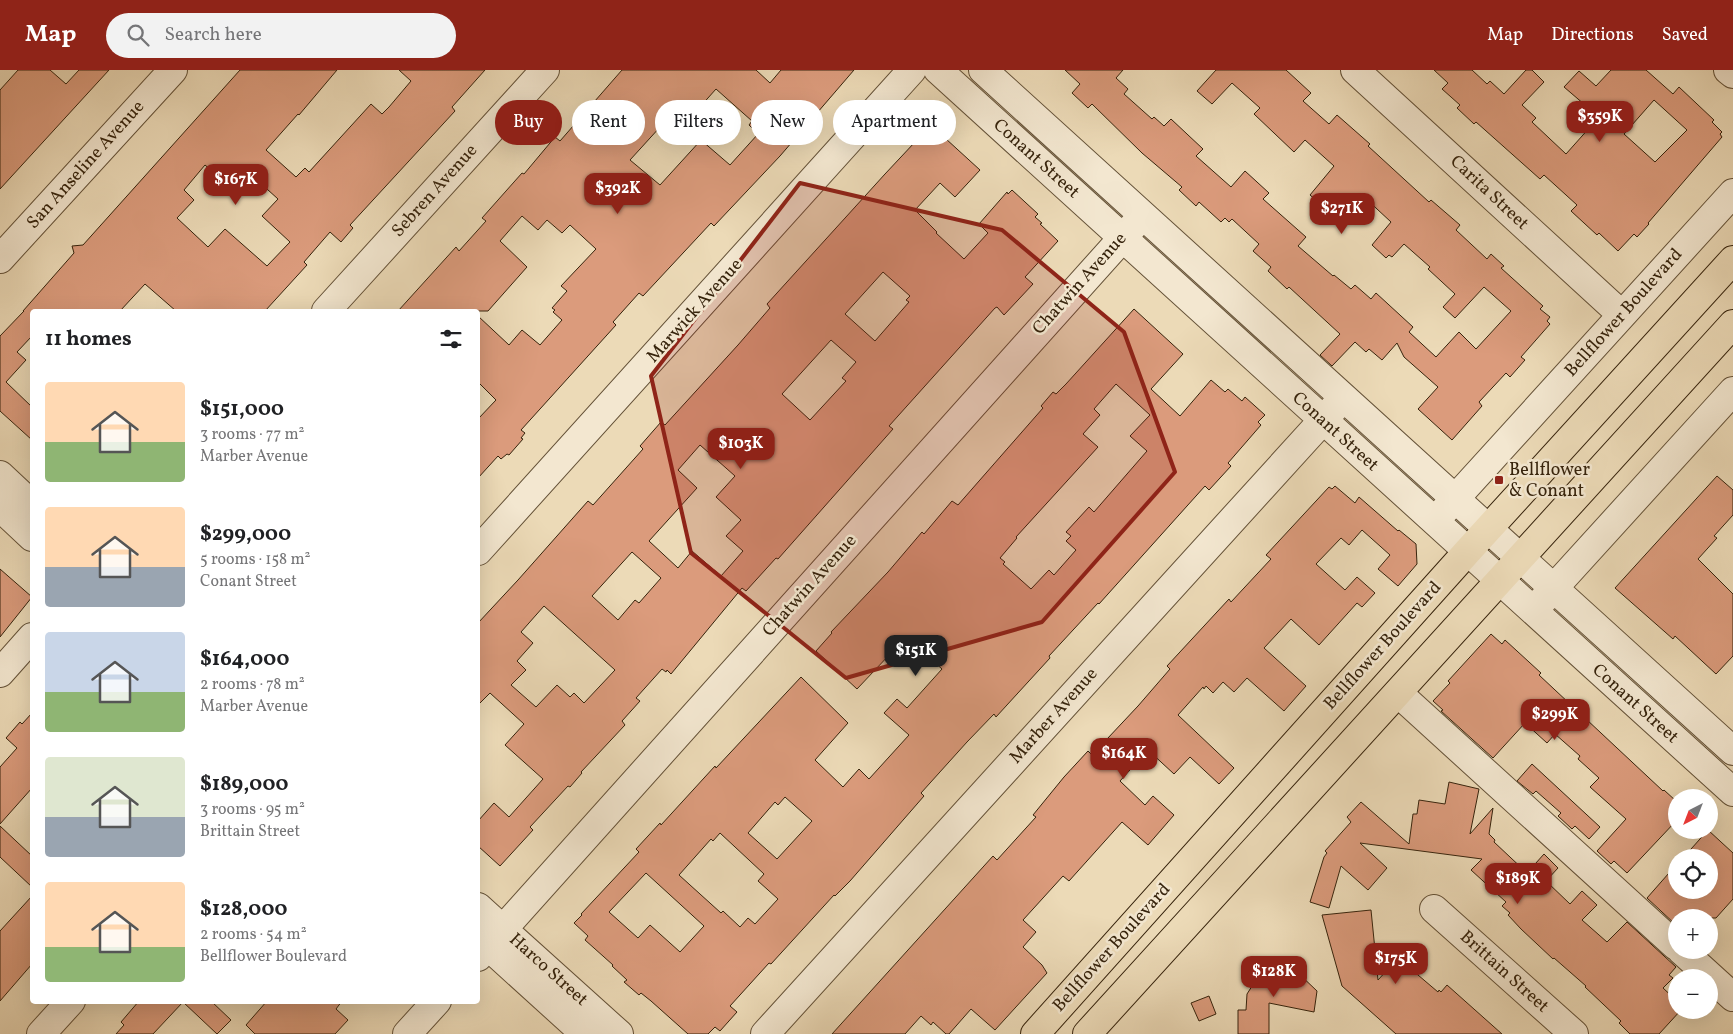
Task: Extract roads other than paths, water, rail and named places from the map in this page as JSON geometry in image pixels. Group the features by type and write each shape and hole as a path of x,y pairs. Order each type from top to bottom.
{"main road":[{"name":"Bellflower Boulevard","path":"1035,1034 1467,552 1733,260"},
{"path":"1087,1034 1733,324"}],"street":[{"name":"San Anseline Avenue","path":"0,259 173,70"},
{"name":"Sebren Avenue","path":"328,309 545,70"},
{"name":"Marwick Avenue","path":"480,550 912,70"},
{"name":"Conant Street","path":"938,70 1733,792"},
{"name":"Conant Street","path":"983,70 1733,752"},
{"name":"Carita Street","path":"1355,70 1622,315"},
{"path":"1728,70 1733,74"},
{"name":"Bellflower Boulevard","path":"1434,522 1733,194"},
{"name":"Chatwin Avenue","path":"486,942 1142,215"},
{"name":"Marber Avenue","path":"765,1034 1343,398"},
{"path":"1533,611 1729,404"},
{"path":"0,475 30,503"},
{"path":"0,507 30,535"},
{"path":"0,674 30,639"},
{"path":"1398,693 1668,939"},
{"name":"Brittain Street","path":"1434,909 1574,1034"},
{"name":"Harco Street","path":"480,916 486,942 585,1034"},
{"name":"Harco Street","path":"486,942 619,1034"},
{"path":"1691,959 1733,997"},
{"path":"41,1034 68,1004"},
{"path":"407,1034 434,1004"}],"place":[{"name":"Bellflower & Conant","path":"1499,480"}]}
